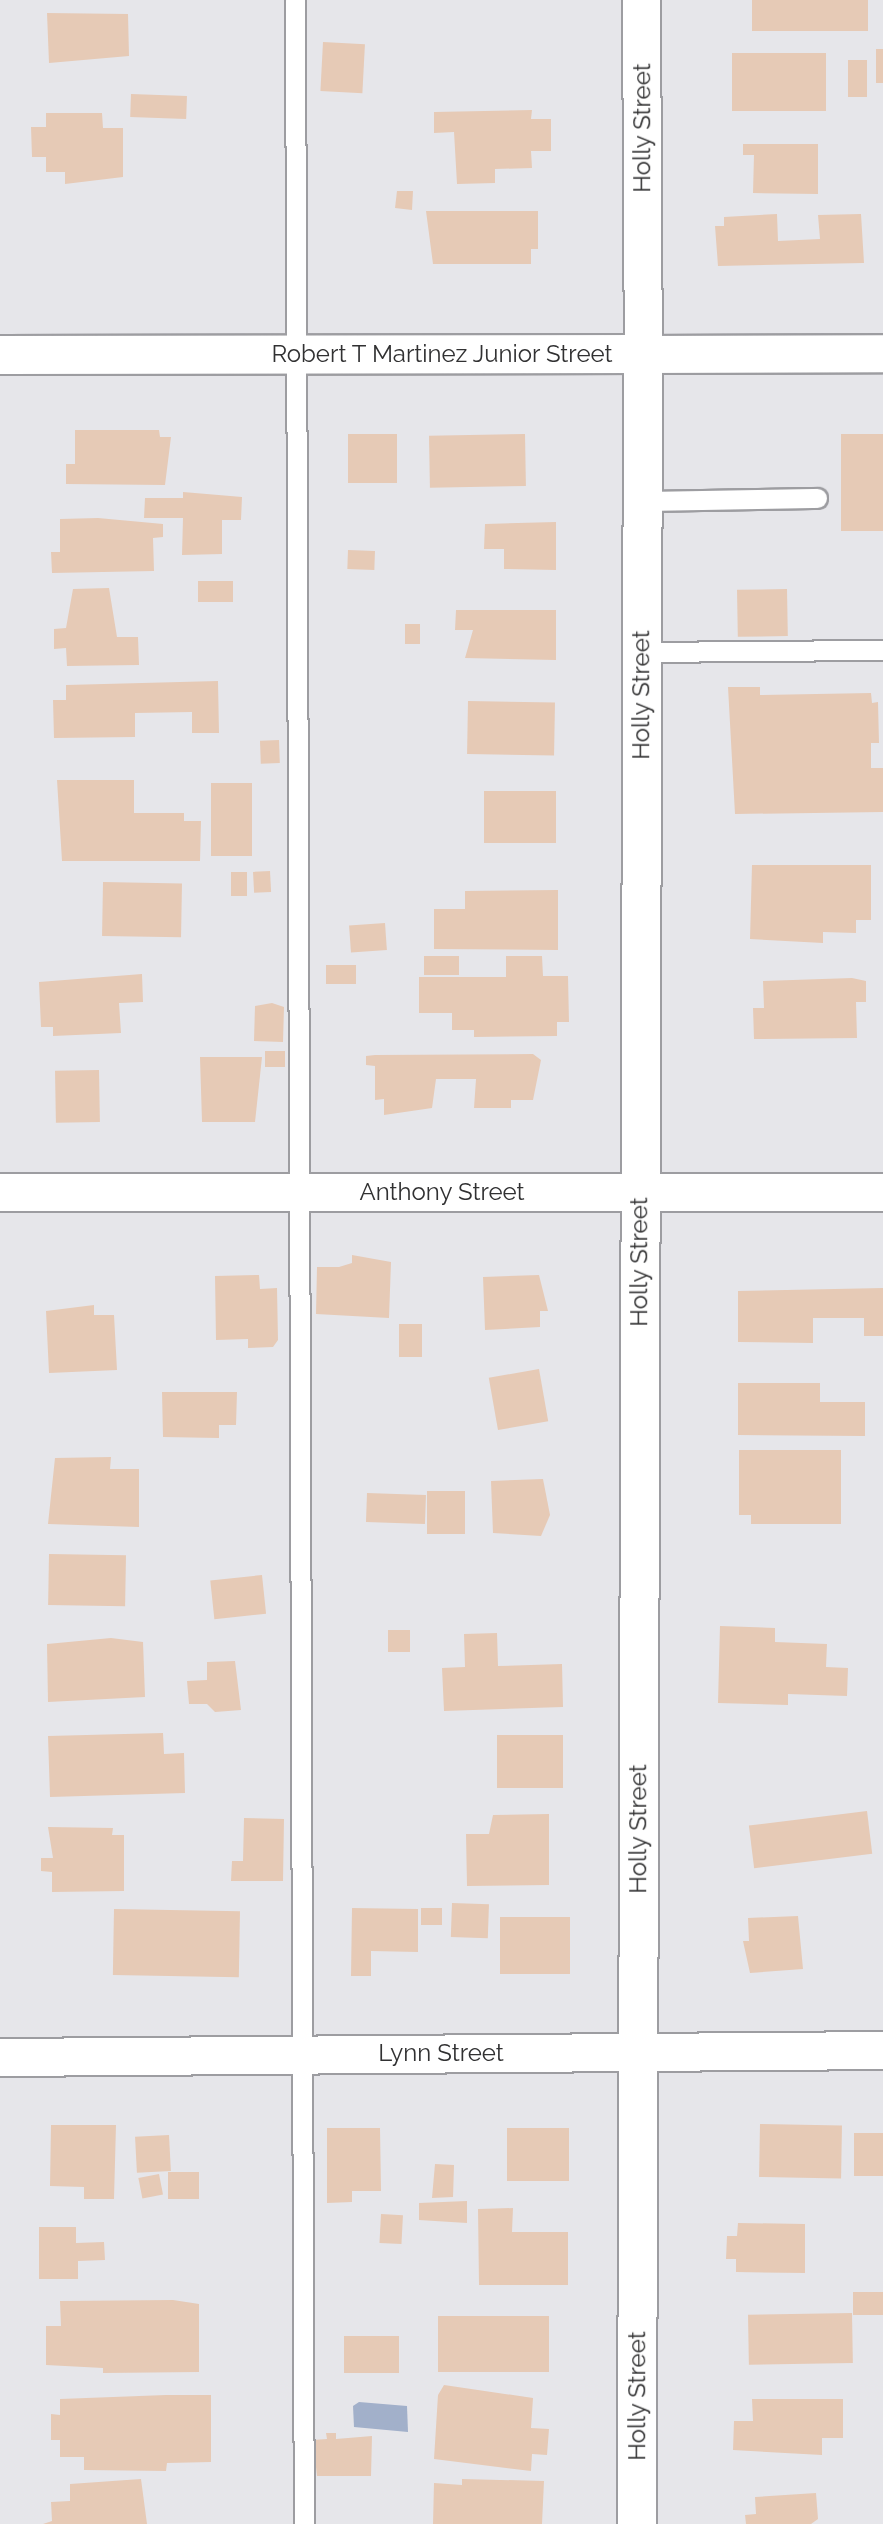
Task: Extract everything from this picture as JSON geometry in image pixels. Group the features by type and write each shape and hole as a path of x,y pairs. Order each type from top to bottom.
{"street":[{"name":"Holly Street","path":"637,2524 643,354 641,0"},
{"name":"Robert T Martinez Junior Street","path":"0,355 883,353"},
{"name":"Anthony Street","path":"0,1192 883,1192"},
{"name":"Lynn Street","path":"0,2057 301,2052 638,2054 883,2050"}],"lane":[{"path":"295,0 304,2524"},
{"path":"642,500 817,498"},
{"path":"642,652 883,650"}],"water":[{"path":"359,2402 407,2406 408,2432 354,2427 353,2406"}],"building":[{"path":"752,0 868,0 868,31 752,31"},
{"path":"47,13 128,14 129,56 49,63"},
{"path":"323,42 365,44 362,93 320,91"},
{"path":"876,49 883,49 883,83 876,83"},
{"path":"732,53 826,53 826,111 732,111"},
{"path":"848,60 867,60 867,97 848,97"},
{"path":"131,94 187,96 186,119 130,117"},
{"path":"532,110 531,119 551,119 551,151 531,151 532,168 495,169 495,183 457,184 454,132 434,133 434,112"},
{"path":"46,113 102,113 103,128 123,128 123,177 65,184 65,172 46,172 46,157 32,157 31,127 46,127"},
{"path":"743,144 818,144 818,194 753,193 754,155 743,155"},
{"path":"397,191 413,191 412,210 395,208"},
{"path":"426,211 538,211 538,249 531,249 531,264 433,264"},
{"path":"777,214 778,241 820,239 818,215 861,214 864,263 718,266 715,226 724,226 724,217"},
{"path":"75,430 159,430 160,437 171,437 165,485 66,484 66,464 75,464"},
{"path":"348,434 397,434 397,483 348,483"},
{"path":"525,434 526,486 430,488 429,436"},
{"path":"841,434 883,434 883,531 841,531"},
{"path":"183,492 242,497 241,520 222,520 222,554 182,555 183,518 144,518 145,498 183,498"},
{"path":"98,518 163,524 163,537 153,538 154,571 52,573 51,552 60,552 60,519"},
{"path":"556,522 556,570 504,569 504,549 484,549 485,524"},
{"path":"348,550 375,551 374,570 347,569"},
{"path":"198,581 233,581 233,602 198,602"},
{"path":"109,588 117,637 138,637 139,665 67,666 66,648 54,649 54,629 66,628 73,589"},
{"path":"787,589 788,636 738,637 737,590"},
{"path":"456,610 556,610 556,660 465,658 473,630 455,630"},
{"path":"405,624 420,624 420,644 405,644"},
{"path":"218,681 219,733 192,733 192,712 135,713 135,737 54,738 53,700 66,700 66,685"},
{"path":"728,687 760,687 760,695 871,693 872,703 878,702 879,743 871,743 871,768 883,768 883,812 735,814"},
{"path":"468,701 555,703 554,756 467,754"},
{"path":"279,740 280,763 261,764 260,741"},
{"path":"57,780 134,780 134,813 184,813 184,821 201,821 200,861 62,861"},
{"path":"211,783 252,783 252,856 211,856"},
{"path":"484,791 556,791 556,843 484,843"},
{"path":"752,865 871,865 871,920 856,920 856,933 823,932 823,943 750,939"},
{"path":"270,871 271,892 254,893 253,872"},
{"path":"231,872 247,872 247,896 231,896"},
{"path":"103,882 182,883 181,937 102,936"},
{"path":"558,890 558,950 434,949 434,909 465,909 465,891"},
{"path":"385,923 387,950 351,952 349,926"},
{"path":"424,956 459,956 459,975 424,975"},
{"path":"506,956 542,956 543,976 568,976 569,1022 557,1022 557,1036 474,1037 474,1030 452,1030 452,1013 419,1013 419,977 506,977"},
{"path":"326,965 356,965 356,984 326,984"},
{"path":"142,974 143,1002 119,1003 121,1033 53,1036 53,1027 41,1027 39,982"},
{"path":"852,978 866,981 866,1002 856,1002 857,1038 754,1039 753,1008 764,1008 763,981"},
{"path":"272,1003 284,1007 283,1042 254,1041 255,1006"},
{"path":"265,1051 285,1051 285,1067 265,1067"},
{"path":"533,1054 541,1060 533,1100 511,1100 511,1108 474,1108 476,1079 436,1079 432,1108 384,1115 384,1099 375,1100 375,1066 366,1065 366,1056 375,1055"},
{"path":"200,1057 262,1057 255,1122 202,1122"},
{"path":"99,1070 100,1122 56,1123 55,1071"},
{"path":"352,1255 391,1262 389,1318 316,1314 317,1267 339,1267 352,1263"},
{"path":"259,1275 260,1289 277,1288 278,1340 273,1347 248,1348 248,1339 216,1340 215,1276"},
{"path":"539,1275 548,1311 540,1311 540,1327 485,1330 483,1277"},
{"path":"883,1288 883,1336 864,1336 864,1318 813,1318 813,1343 738,1342 738,1291"},
{"path":"94,1305 94,1315 114,1315 117,1370 49,1373 46,1311"},
{"path":"399,1324 422,1324 422,1357 399,1357"},
{"path":"539,1369 548,1421 498,1430 489,1378"},
{"path":"738,1383 820,1383 820,1402 865,1402 865,1436 738,1435"},
{"path":"162,1392 237,1392 236,1425 219,1425 219,1438 163,1437"},
{"path":"739,1450 841,1450 841,1524 751,1524 751,1515 739,1515"},
{"path":"111,1457 110,1469 139,1469 139,1527 48,1524 55,1458"},
{"path":"543,1479 550,1515 541,1536 493,1533 491,1481"},
{"path":"427,1491 465,1491 465,1534 427,1534"},
{"path":"367,1493 426,1495 425,1524 366,1522"},
{"path":"49,1554 126,1555 125,1606 48,1605"},
{"path":"262,1575 266,1614 214,1619 210,1580"},
{"path":"720,1626 775,1628 775,1642 827,1644 826,1667 848,1668 847,1696 788,1694 788,1705 718,1703"},
{"path":"388,1630 410,1630 410,1652 388,1652"},
{"path":"497,1633 498,1666 562,1664 563,1707 444,1711 442,1668 465,1667 464,1634"},
{"path":"111,1638 143,1642 145,1697 48,1702 47,1644"},
{"path":"235,1661 241,1710 215,1712 207,1704 189,1704 187,1681 207,1680 207,1662"},
{"path":"163,1733 164,1754 184,1753 185,1793 50,1797 48,1736"},
{"path":"497,1735 563,1735 563,1788 497,1788"},
{"path":"867,1811 872,1854 754,1868 749,1826"},
{"path":"549,1814 549,1885 467,1886 466,1834 489,1834 493,1815"},
{"path":"244,1818 284,1819 283,1881 231,1881 232,1861 243,1861"},
{"path":"48,1827 113,1828 112,1835 124,1835 124,1891 52,1892 52,1872 41,1871 41,1858 53,1858"},
{"path":"452,1903 489,1904 488,1938 451,1937"},
{"path":"352,1908 418,1909 418,1952 371,1951 371,1976 351,1976"},
{"path":"421,1908 442,1908 442,1925 421,1925"},
{"path":"114,1909 240,1911 239,1977 113,1975"},
{"path":"798,1916 803,1969 750,1973 743,1941 749,1941 748,1918"},
{"path":"500,1917 570,1917 570,1974 500,1974"},
{"path":"760,2124 842,2125 841,2178 759,2177"},
{"path":"51,2125 116,2125 114,2199 84,2199 84,2187 50,2186"},
{"path":"327,2128 380,2128 381,2191 352,2191 352,2202 327,2203"},
{"path":"507,2128 569,2128 569,2181 507,2181"},
{"path":"854,2133 883,2133 883,2176 854,2176"},
{"path":"169,2135 171,2171 137,2173 135,2137"},
{"path":"435,2164 454,2165 453,2197 432,2198"},
{"path":"168,2172 199,2172 199,2199 168,2199"},
{"path":"159,2174 163,2195 142,2199 138,2178"},
{"path":"467,2201 467,2223 419,2220 419,2203"},
{"path":"513,2208 512,2232 568,2232 568,2285 479,2285 478,2209"},
{"path":"381,2214 403,2215 401,2244 379,2243"},
{"path":"738,2223 805,2224 805,2273 736,2272 736,2259 726,2259 727,2236 737,2236"},
{"path":"39,2227 76,2227 76,2243 104,2242 105,2260 78,2261 78,2279 39,2279"},
{"path":"853,2292 883,2292 883,2315 853,2315"},
{"path":"173,2300 199,2304 199,2372 103,2373 103,2368 46,2365 46,2326 61,2326 60,2301"},
{"path":"852,2313 853,2363 749,2365 748,2315"},
{"path":"438,2316 549,2316 549,2372 438,2372"},
{"path":"344,2336 399,2336 399,2373 344,2373"},
{"path":"444,2385 533,2398 531,2428 549,2429 547,2455 532,2454 531,2471 434,2459 438,2395"},
{"path":"211,2395 211,2462 167,2463 166,2471 84,2470 84,2457 60,2457 60,2440 51,2440 51,2414 60,2415 60,2399"},
{"path":"752,2399 843,2399 843,2438 822,2438 822,2455 733,2450 734,2421 753,2421"},
{"path":"326,2433 336,2433 336,2439 372,2436 371,2476 317,2476 313,2440 327,2439"},
{"path":"141,2479 147,2524 43,2524 52,2521 51,2502 70,2501 70,2484"},
{"path":"462,2479 544,2481 542,2524 433,2524 434,2483 462,2485"},
{"path":"816,2493 818,2519 811,2524 746,2524 745,2515 756,2514 755,2497"}]}
